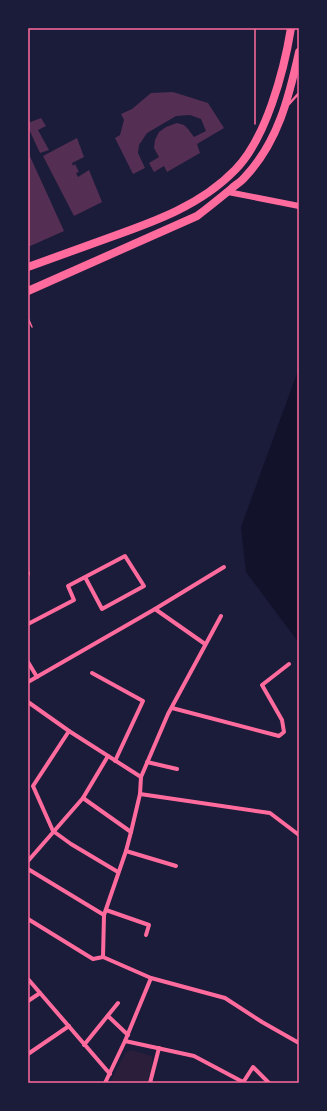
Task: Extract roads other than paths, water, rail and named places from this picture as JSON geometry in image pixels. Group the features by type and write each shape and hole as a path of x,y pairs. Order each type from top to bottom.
{"main road":[{"path":"28,267 152,222 191,204 214,190 236,169 254,145 266,120 280,77 291,28"},
{"path":"28,291 197,216 245,178 265,152 279,125 293,79 299,52"}],"street":[{"path":"228,192 299,206"},
{"path":"28,624 74,600 68,586 85,577 125,556 144,586 102,608 85,577"},
{"path":"28,682 155,609 224,567"},
{"path":"155,609 205,644"},
{"path":"103,957 104,915 126,851 140,794 141,777 168,714 221,616"},
{"path":"28,662 36,677"},
{"path":"172,708 279,736 284,732 282,720 262,685 289,664"},
{"path":"92,673 143,701 115,761"},
{"path":"29,704 141,777"},
{"path":"69,731 33,786 54,831 71,844 118,872"},
{"path":"28,861 83,798 108,756"},
{"path":"148,762 177,769"},
{"path":"140,794 270,814 299,835"},
{"path":"83,798 131,832"},
{"path":"126,851 176,866"},
{"path":"28,869 104,915"},
{"path":"106,910 149,925 146,935"},
{"path":"28,919 93,959 103,957 151,978 225,998 262,1022 299,1043"},
{"path":"105,1083 128,1035 151,978"},
{"path":"28,979 110,1074"},
{"path":"28,1000 40,993"},
{"path":"84,1045 118,1003"},
{"path":"108,1016 128,1035"},
{"path":"28,1054 69,1026"},
{"path":"125,1041 194,1056 243,1082 253,1067 269,1083"},
{"path":"150,1083 159,1048"}],"lane":[{"path":"283,110 299,93"}]}
